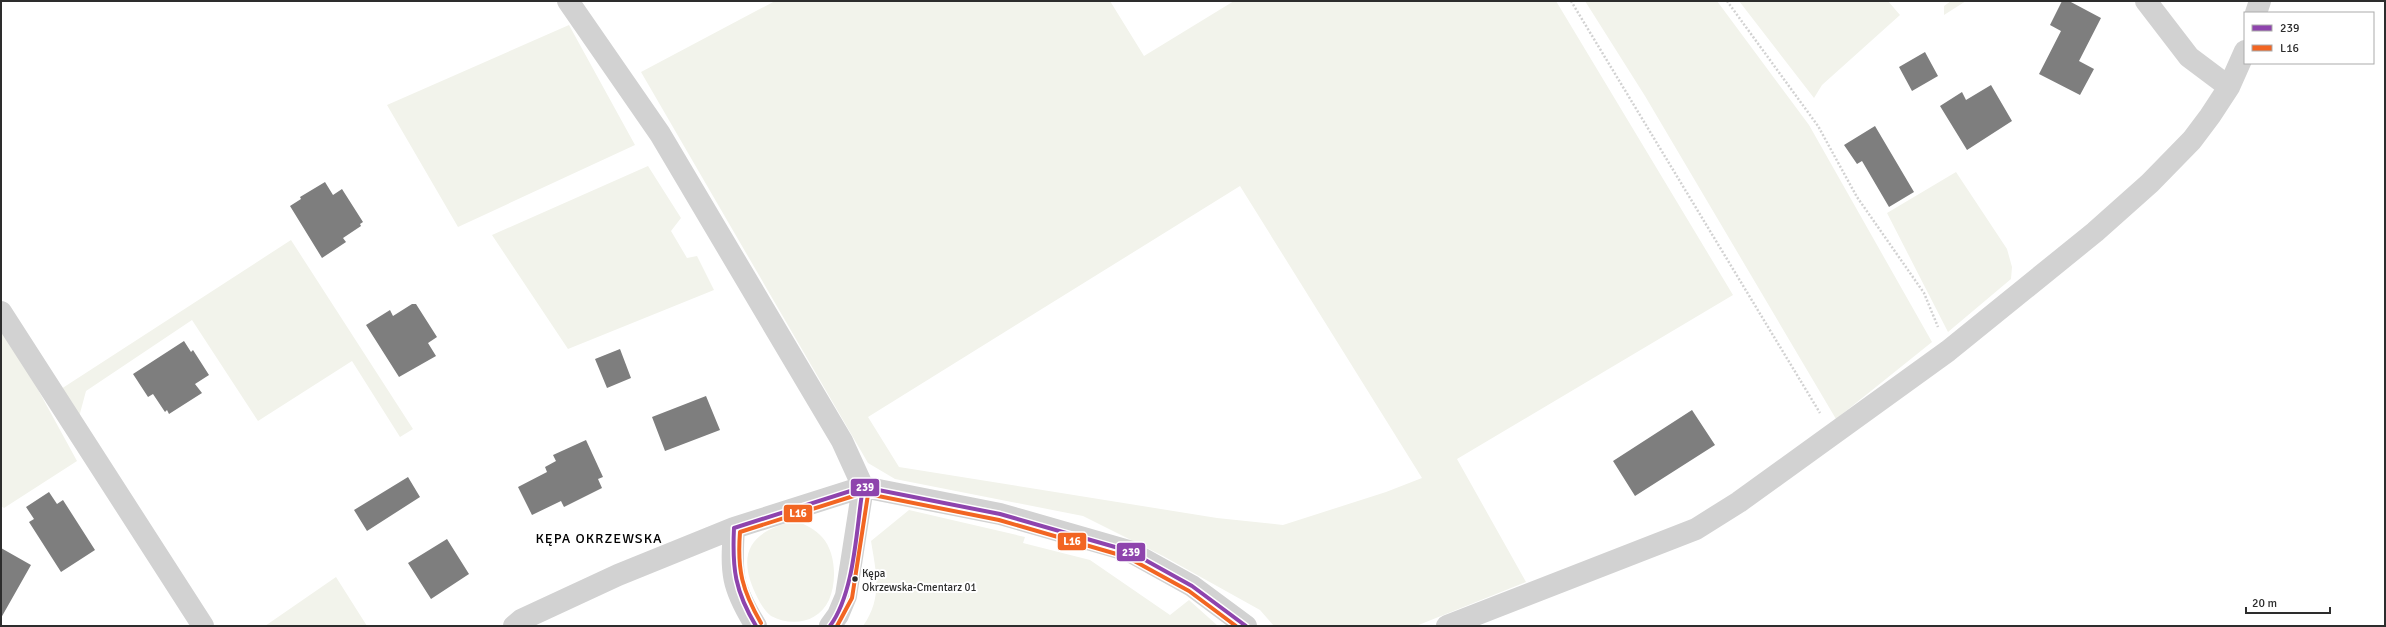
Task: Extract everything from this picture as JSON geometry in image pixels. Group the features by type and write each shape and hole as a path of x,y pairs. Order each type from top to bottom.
{"street":[{"path":"568,1 666,143 842,441 863,487 846,596 838,616 830,626"},
{"path":"2146,1 2189,57 2229,87"},
{"path":"2256,12 2260,1"},
{"path":"1447,626 1696,530 1739,502 1948,351 2095,232 2150,183 2192,140 2229,87 2244,53"},
{"path":"1,312 203,626"},
{"path":"514,626 521,620 618,575 734,528 863,487 1000,514 1129,550 1192,586 1246,626"},
{"path":"734,528 732,568 740,600 756,626"}],"path":[{"path":"1570,1 1833,434"},
{"path":"1727,1 1818,126 1857,197 1924,293 1948,351"}],"shaded area":[{"path":"775,1 1110,1 1144,56 1234,1 1556,1 1733,295 1457,459 1526,582 1416,626 1274,626 1260,610 1163,556 1083,516 895,479 868,463 641,72","holes":["1240,186 1422,478 1386,492 1283,525 1217,518 899,467 868,417"]},
{"path":"1585,1 1717,1 1809,125 1932,342 1836,419 1645,96"},
{"path":"1739,1 1888,1 1900,15 1822,85 1814,98"},
{"path":"1951,1 1966,1 1944,15 1944,6"},
{"path":"569,25 635,145 458,227 387,105"},
{"path":"648,166 681,218 671,231 687,258 697,256 714,290 568,349 492,235"},
{"path":"1956,172 2007,249 2012,267 2011,279 1948,332 1887,213"},
{"path":"291,240 413,429 400,437 352,361 258,421 192,320 86,391 79,417 61,389"},
{"path":"1,331 30,375 77,461 4,508 1,506"},
{"path":"909,510 1025,537 1023,543 1090,560 1170,615 1189,600 1218,626 863,626 869,616 876,595 875,563 871,541"},
{"path":"796,521 816,532 827,543 834,567 834,576 832,593 824,608 811,618 796,622 771,616 765,610 753,588 748,574 747,561 749,551 754,542 761,535 783,524"},
{"path":"336,577 367,626 265,626"}],"building":[{"path":"2062,1 2069,1 2101,18 2079,61 2094,69 2080,95 2039,74 2061,31 2050,25"},
{"path":"1925,52 1938,76 1912,91 1899,67"},
{"path":"1991,85 2012,121 1967,150 1940,106 1962,92 1966,100"},
{"path":"1875,126 1914,192 1889,207 1862,161 1857,164 1844,145"},
{"path":"325,182 333,195 342,189 363,222 360,224 361,226 343,238 346,242 322,258 290,206 301,199 300,197"},
{"path":"412,304 416,304 437,337 428,343 436,356 399,377 366,325 390,310 393,316"},
{"path":"184,341 191,352 193,350 209,375 195,384 202,393 169,414 167,410 165,412 153,394 148,397 133,374"},
{"path":"620,349 631,378 607,388 595,359"},
{"path":"706,396 720,430 665,451 652,417"},
{"path":"1692,410 1715,445 1635,496 1613,461"},
{"path":"586,440 603,477 598,479 602,488 564,507 561,501 532,515 518,487 547,472 545,467 556,461 553,455"},
{"path":"408,477 420,497 367,531 354,510"},
{"path":"49,492 57,504 63,500 95,550 61,572 29,522 34,519 26,507"},
{"path":"447,539 469,574 431,599 408,563"},
{"path":"1,548 31,565 1,618"}],"transit line":[{"name":"239","path":"734,528 863,487 1000,514 1129,551 1192,586 1246,626"},
{"name":"239","path":"830,626 845,596 850,578 863,487"},
{"name":"L16","path":"837,626 852,598 869,488"},
{"name":"L16","path":"761,623 749,600 742,579 739,558 740,532 863,493 999,520 1127,557 1189,591 1236,626"},
{"name":"239","path":"734,528 736,579 743,602 756,626"}],"place":[{"name":"Kępa Okrzewska-Cmentarz 01","path":"855,579"}],"district":[{"name":"KĘPA OKRZEWSKA","path":"599,538"}]}
